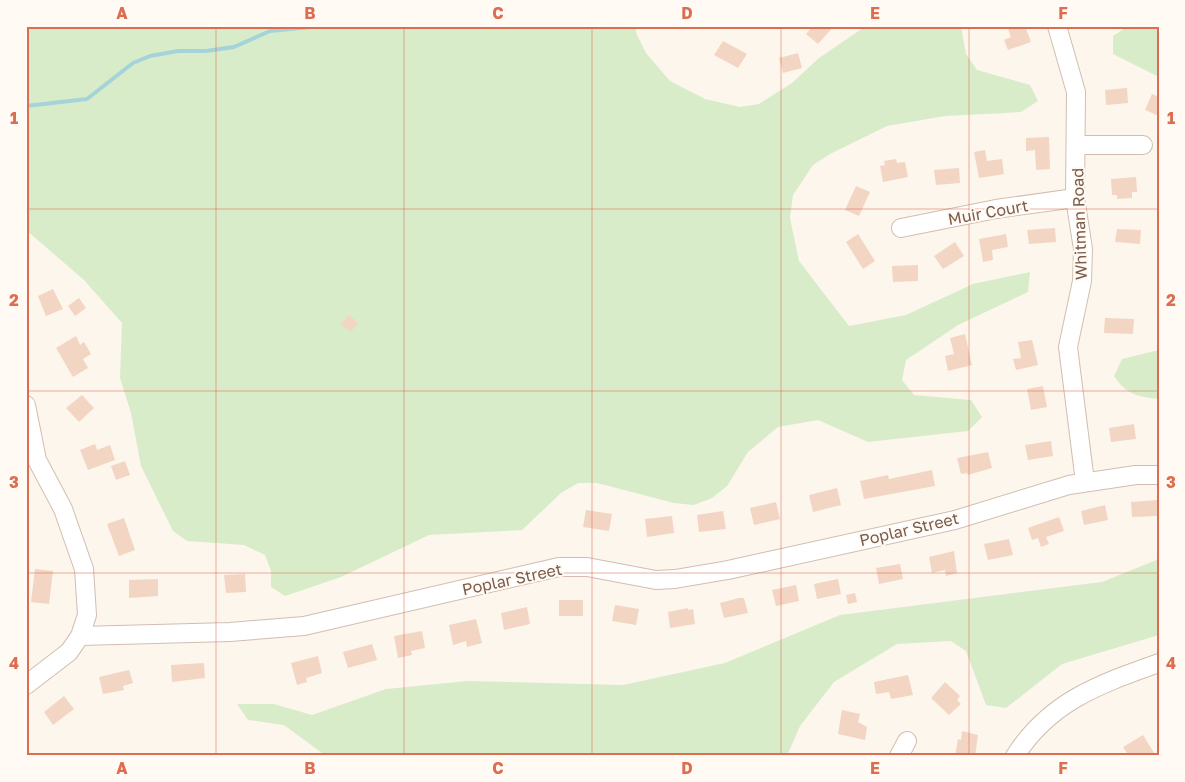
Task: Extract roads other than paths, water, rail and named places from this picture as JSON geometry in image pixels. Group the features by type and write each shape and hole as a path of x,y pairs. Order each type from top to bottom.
{"street":[{"name":"Whitman Road","path":"1057,26 1076,92 1075,198 1083,249 1082,281 1068,347 1085,482"},
{"path":"1077,145 1142,145"},
{"name":"Muir Court","path":"902,228 996,209 1075,198"},
{"path":"26,405 37,460 34,469 63,509 84,569 88,615 80,636 61,660 26,685"},
{"name":"Poplar Street","path":"80,636 230,632 304,626 559,567 587,567 656,580 675,580 955,520 1085,482 1136,475 1159,475"},
{"path":"1015,756 1041,724 1065,703 1096,687 1159,663"}],"waterway":[{"path":"26,106 87,99 133,63 150,56 178,51 206,51 234,47 270,31 320,26"}]}
